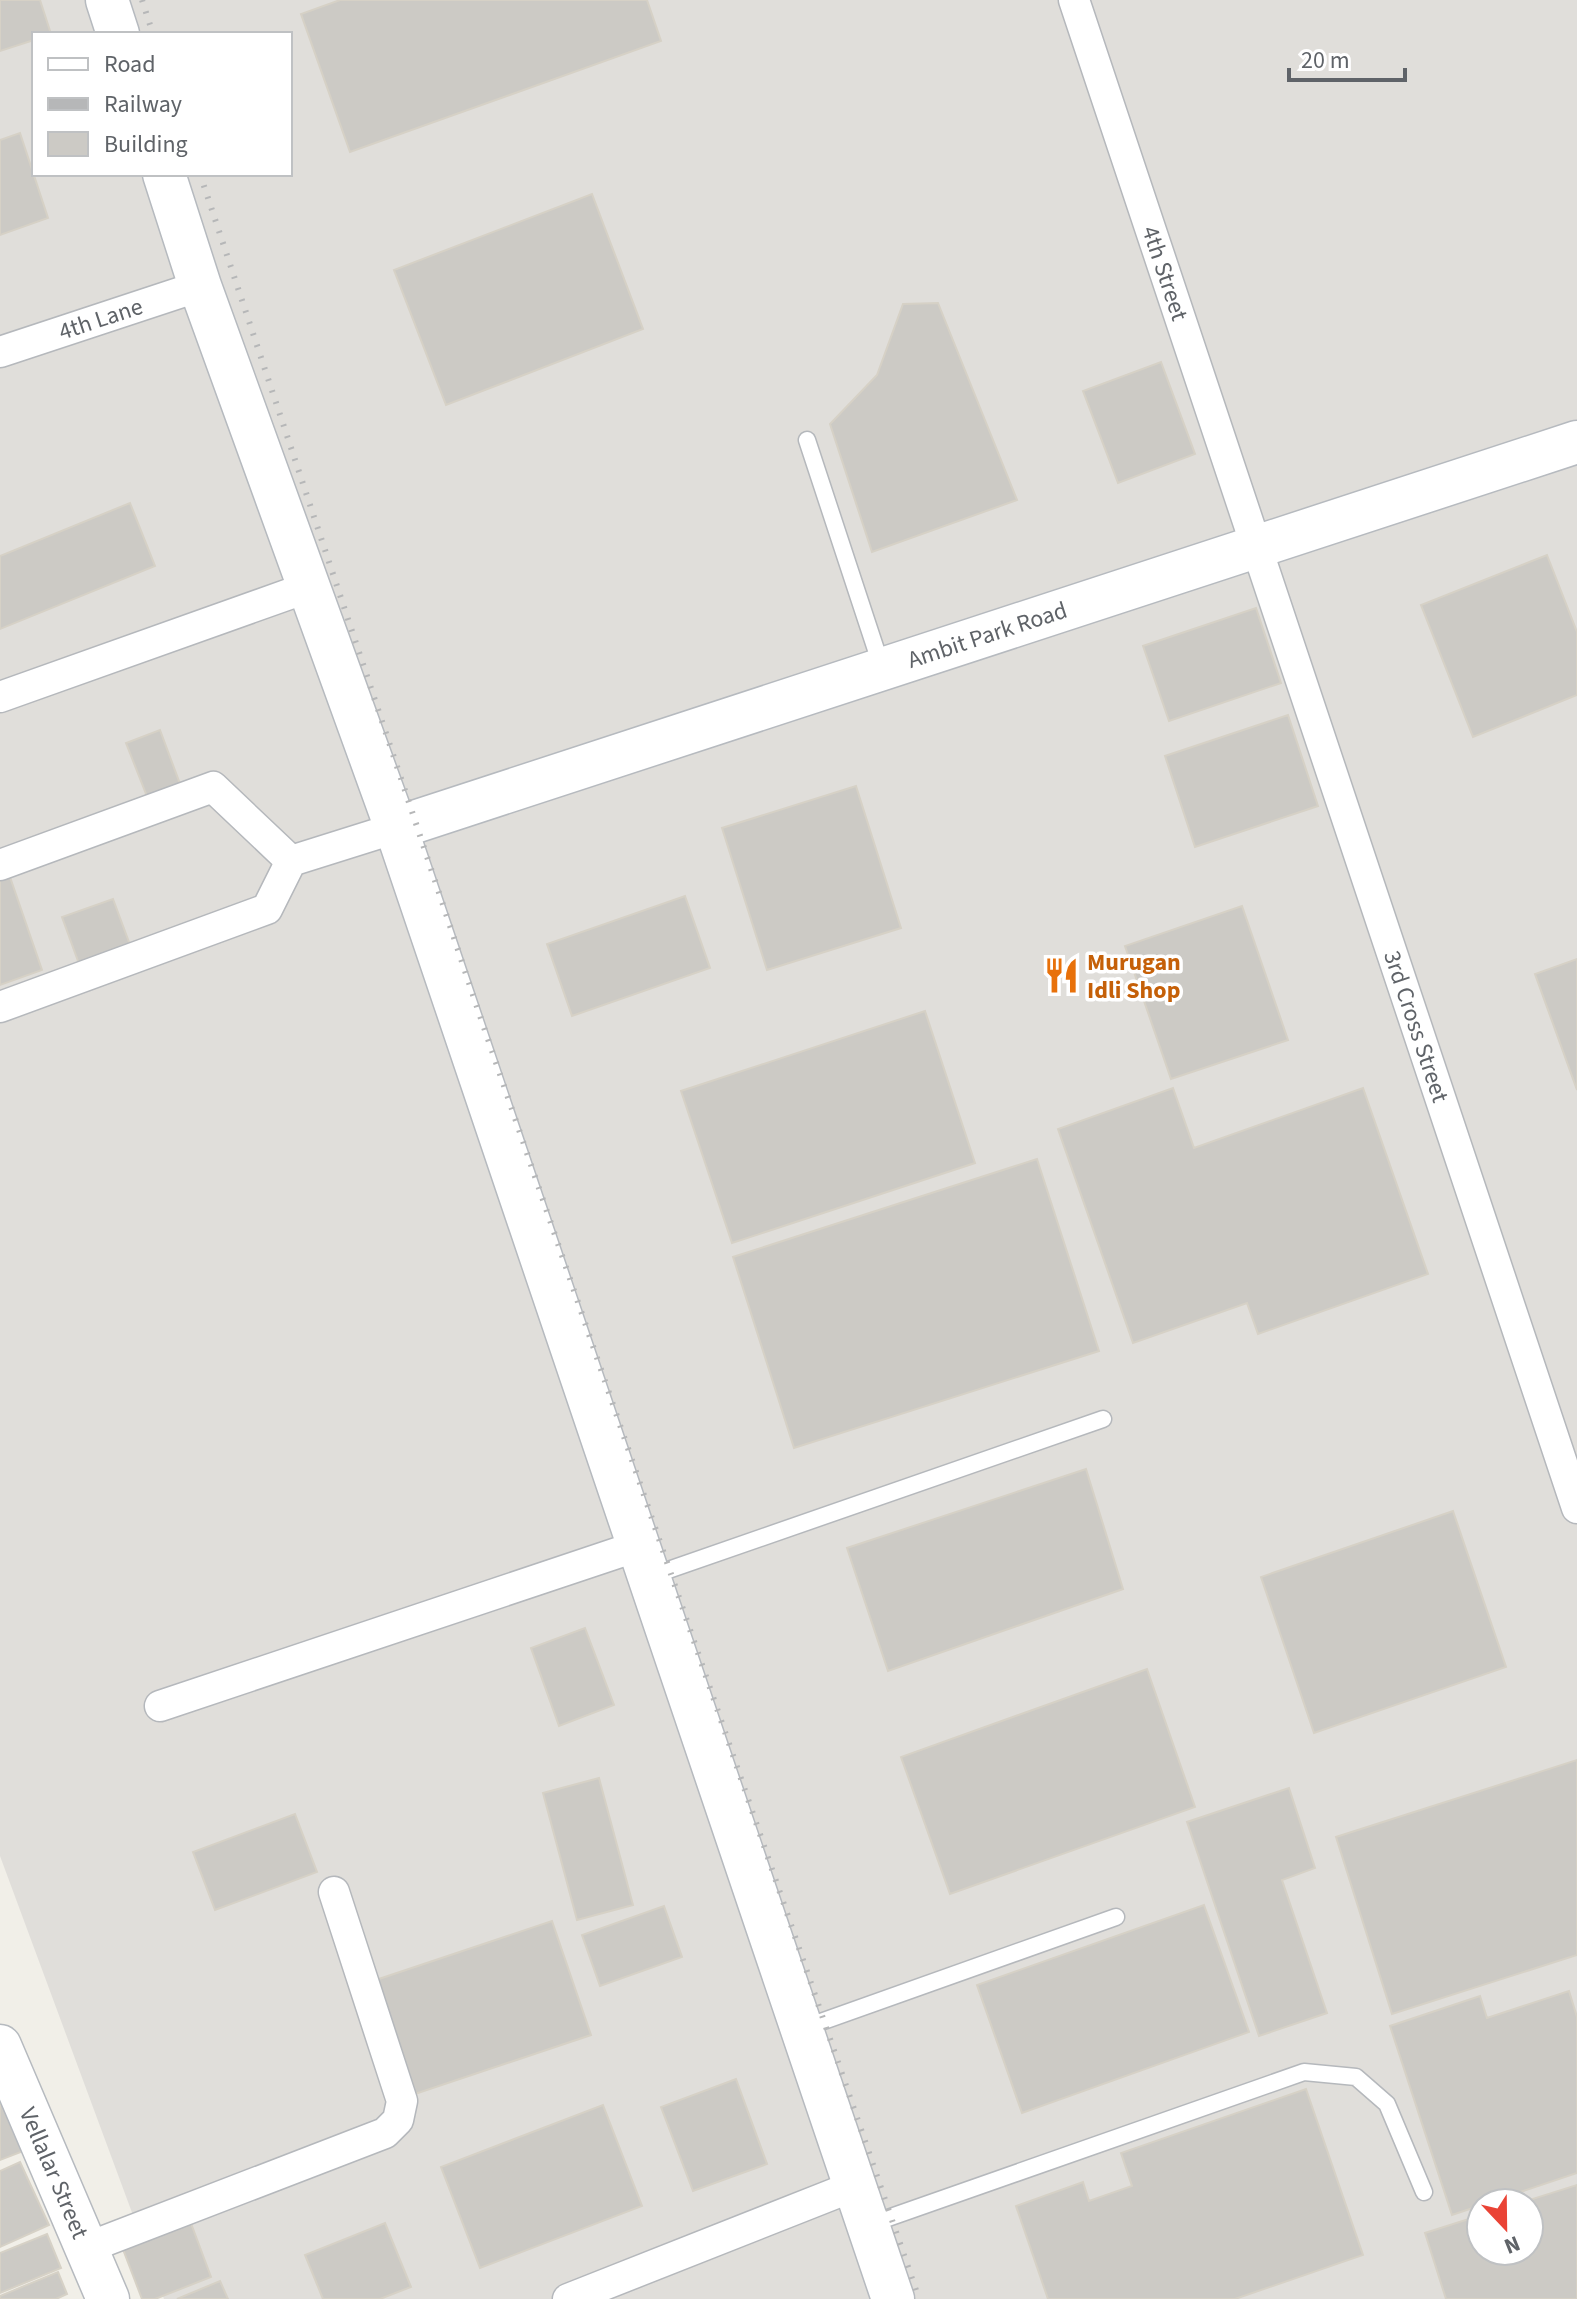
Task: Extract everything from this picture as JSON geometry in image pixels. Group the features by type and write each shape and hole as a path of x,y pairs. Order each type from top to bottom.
{"street":[{"path":"107,0 117,32"},
{"name":"4th Street","path":"1074,0 1255,545"},
{"path":"165,176 200,286 396,828 893,2299"},
{"name":"4th Lane","path":"0,352 200,286"},
{"name":"Ambit Park Road","path":"396,828 1577,442"},
{"name":"3rd Cross Street","path":"1255,545 1577,1508"},
{"path":"0,697 309,587"},
{"path":"0,865 213,787 291,861"},
{"path":"0,1007 267,909 291,861 396,828"},
{"path":"160,1706 644,1561"},
{"path":"89,2247 385,2133 398,2120 402,2101 334,1892"},
{"name":"Vellalar Street","path":"0,2046 89,2247 108,2299"},
{"path":"568,2299 854,2186"}],"lane":[{"path":"807,440 882,668"},
{"path":"644,1561 1103,1419"},
{"path":"801,2029 1116,1917"},
{"path":"867,2225 1304,2072 1356,2077 1387,2104 1424,2192"}],"shaded area":[{"path":"0,0 1577,0 1577,2299 164,2299 0,1856"}],"building":[{"path":"0,0 40,0 50,32 32,32 32,41 0,51"},
{"path":"340,0 647,0 661,41 350,152 301,14"},
{"path":"20,133 48,218 0,235 0,140"},
{"path":"592,194 643,329 446,405 394,270"},
{"path":"938,303 1017,500 872,552 830,424 877,375 903,304"},
{"path":"1161,362 1195,454 1118,483 1083,391"},
{"path":"130,503 155,566 0,629 0,556"},
{"path":"1547,555 1577,632 1577,695 1473,737 1421,605"},
{"path":"1256,608 1281,683 1169,721 1143,646"},
{"path":"1288,715 1318,806 1195,847 1165,756"},
{"path":"160,730 183,792 150,804 126,743"},
{"path":"856,786 901,928 767,970 722,828"},
{"path":"10,877 42,970 0,985 0,880"},
{"path":"685,896 710,968 572,1016 547,944"},
{"path":"113,899 133,953 82,972 62,917"},
{"path":"1242,906 1288,1040 1171,1079 1125,946"},
{"path":"1577,959 1577,1090 1535,974"},
{"path":"925,1011 975,1163 732,1243 681,1091"},
{"path":"1173,1088 1194,1148 1363,1088 1428,1274 1258,1334 1247,1303 1133,1343 1058,1129"},
{"path":"1037,1159 1099,1351 794,1448 733,1257"},
{"path":"1086,1469 1123,1589 888,1671 847,1548"},
{"path":"1453,1511 1506,1667 1314,1733 1261,1577"},
{"path":"585,1628 614,1705 559,1726 531,1648"},
{"path":"1147,1669 1195,1807 950,1894 901,1757"},
{"path":"1577,1760 1577,1955 1392,2014 1336,1837"},
{"path":"599,1778 633,1905 577,1920 543,1793"},
{"path":"1289,1788 1315,1868 1282,1880 1327,2013 1259,2036 1187,1822"},
{"path":"295,1814 317,1872 215,1910 193,1852"},
{"path":"1204,1905 1249,2032 1022,2113 977,1985"},
{"path":"664,1906 682,1957 600,1986 582,1935"},
{"path":"552,1921 591,2035 412,2095 373,1981"},
{"path":"1569,1991 1577,2017 1577,2173 1535,2187 1465,2187 1465,2211 1452,2215 1390,2026 1480,1996 1487,2018"},
{"path":"736,2079 767,2164 693,2191 661,2107"},
{"path":"1306,2089 1363,2255 1235,2299 1048,2299 1016,2206 1083,2182 1089,2201 1132,2186 1121,2153"},
{"path":"8,2102 26,2150 0,2160 0,2105"},
{"path":"603,2105 642,2206 480,2268 441,2167"},
{"path":"20,2162 49,2225 0,2247 0,2171"},
{"path":"1577,2185 1577,2299 1446,2299 1425,2233 1465,2220 1465,2267 1545,2267 1545,2195"},
{"path":"189,2218 211,2277 155,2299 142,2299 121,2244"},
{"path":"385,2223 411,2287 380,2299 323,2299 305,2255"},
{"path":"47,2234 61,2268 0,2293 0,2253"},
{"path":"58,2272 67,2294 56,2299 0,2299 0,2296"},
{"path":"220,2281 228,2299 177,2299"}],"railway":[{"path":"142,0 152,32"},
{"path":"201,176 477,1007 919,2299"}],"place":[{"name":"Murugan Idli Shop","path":"1061,976"}]}
